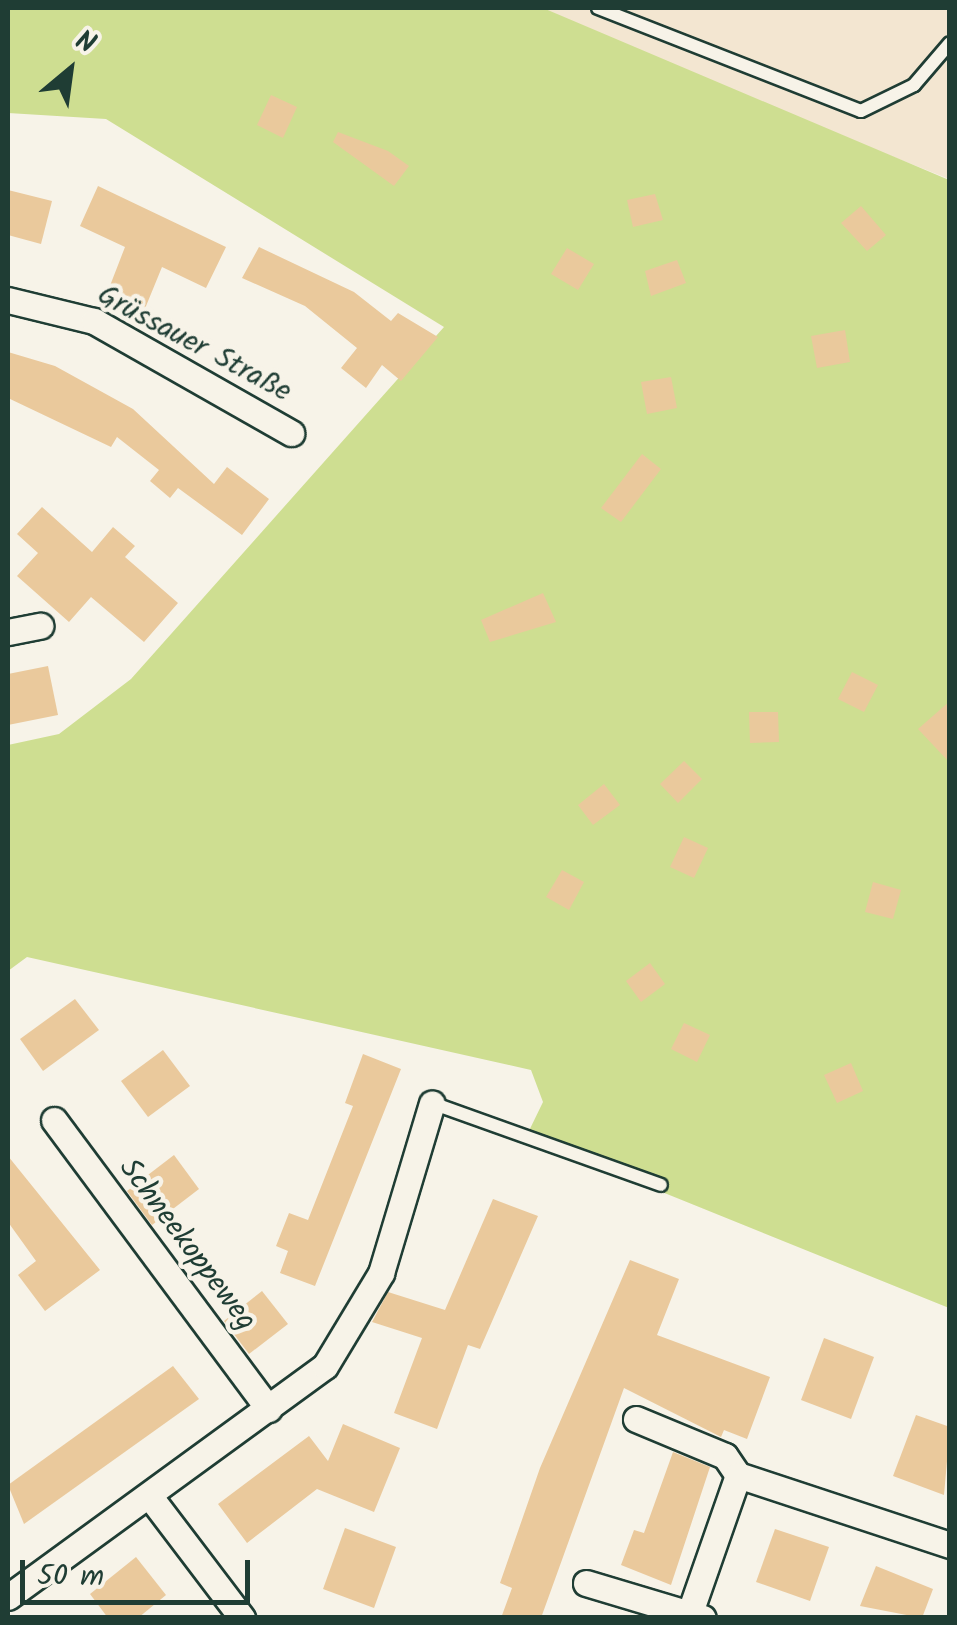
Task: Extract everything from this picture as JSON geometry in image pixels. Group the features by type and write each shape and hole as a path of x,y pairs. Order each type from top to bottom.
{"street":[{"name":"Grüssauer Straße","path":"8,300 94,321 291,433"},
{"path":"8,632 40,626"},
{"path":"8,1597 151,1498 324,1366 380,1273 432,1104"},
{"name":"Schneekoppeweg","path":"54,1120 268,1409"},
{"path":"636,1419 725,1456 738,1475 950,1545"},
{"path":"586,1583 693,1617 738,1475"},
{"path":"151,1498 242,1618"}],"lane":[{"path":"598,8 662,40 861,111 914,85 950,43"},
{"path":"432,1104 661,1185"}],"shaded area":[{"path":"540,8 949,8 949,179 733,93"}],"green space":[{"path":"8,8 543,8 949,180 949,1308 526,1137 543,1102 531,1070 27,957 8,971 8,745 59,734 131,679 444,327 106,119 8,113"}],"building":[{"path":"271,95 297,107 283,138 257,125"},
{"path":"338,132 388,151 409,166 394,186 333,142"},
{"path":"98,186 226,247 206,288 162,267 144,311 106,296 125,247 80,226"},
{"path":"8,190 52,201 41,244 8,235"},
{"path":"655,194 663,220 633,227 627,200"},
{"path":"861,206 886,235 867,251 841,223"},
{"path":"259,247 354,292 391,321 398,313 438,337 401,381 382,365 366,388 341,368 357,348 305,306 242,278"},
{"path":"567,248 594,264 578,290 551,274"},
{"path":"677,260 686,283 651,296 645,271"},
{"path":"845,330 850,362 817,368 811,336"},
{"path":"8,352 55,366 133,409 214,484 227,467 269,499 242,535 178,488 170,498 150,481 159,470 117,437 111,447 8,398"},
{"path":"671,377 677,408 647,414 641,382"},
{"path":"642,454 661,469 621,522 601,508"},
{"path":"42,507 92,552 113,527 135,546 125,557 178,603 144,642 91,597 69,622 17,576 38,553 17,534"},
{"path":"543,593 556,622 490,642 481,620"},
{"path":"48,666 58,715 8,725 8,674"},
{"path":"852,672 878,685 864,712 838,699"},
{"path":"950,701 950,763 918,729"},
{"path":"749,712 778,712 779,742 750,743"},
{"path":"684,761 702,779 678,803 660,784"},
{"path":"604,784 620,805 593,825 578,805"},
{"path":"684,837 708,848 694,878 670,867"},
{"path":"562,870 584,882 569,910 546,897"},
{"path":"873,882 901,890 893,919 865,912"},
{"path":"650,963 665,984 641,1002 626,981"},
{"path":"75,999 99,1030 43,1071 20,1039"},
{"path":"684,1023 710,1035 697,1062 671,1049"},
{"path":"163,1050 190,1086 148,1117 121,1081"},
{"path":"363,1054 401,1069 315,1286 280,1273 288,1251 276,1246 289,1213 308,1220 353,1106 345,1103"},
{"path":"851,1063 863,1091 837,1103 824,1075"},
{"path":"174,1155 199,1189 152,1225 127,1191"},
{"path":"8,1156 100,1270 45,1311 18,1275 36,1261 8,1222"},
{"path":"493,1199 538,1216 480,1349 468,1345 437,1429 394,1413 422,1338 372,1322 388,1292 445,1310"},
{"path":"630,1260 679,1279 657,1335 770,1377 747,1439 724,1430 721,1437 624,1388 541,1618 501,1618 512,1588 500,1583 540,1468"},
{"path":"262,1291 288,1324 249,1354 224,1321"},
{"path":"824,1338 874,1357 851,1419 801,1400"},
{"path":"173,1366 199,1399 24,1524 8,1485"},
{"path":"916,1415 950,1427 944,1495 893,1476"},
{"path":"343,1424 400,1448 374,1512 317,1489 247,1543 218,1504 309,1436 328,1461"},
{"path":"673,1452 710,1467 671,1585 621,1565 634,1530 644,1533"},
{"path":"345,1528 396,1547 374,1608 323,1589"},
{"path":"775,1529 829,1547 810,1601 756,1582"},
{"path":"136,1557 166,1595 138,1618 108,1618 90,1594"},
{"path":"876,1566 933,1589 922,1618 860,1606"}]}
